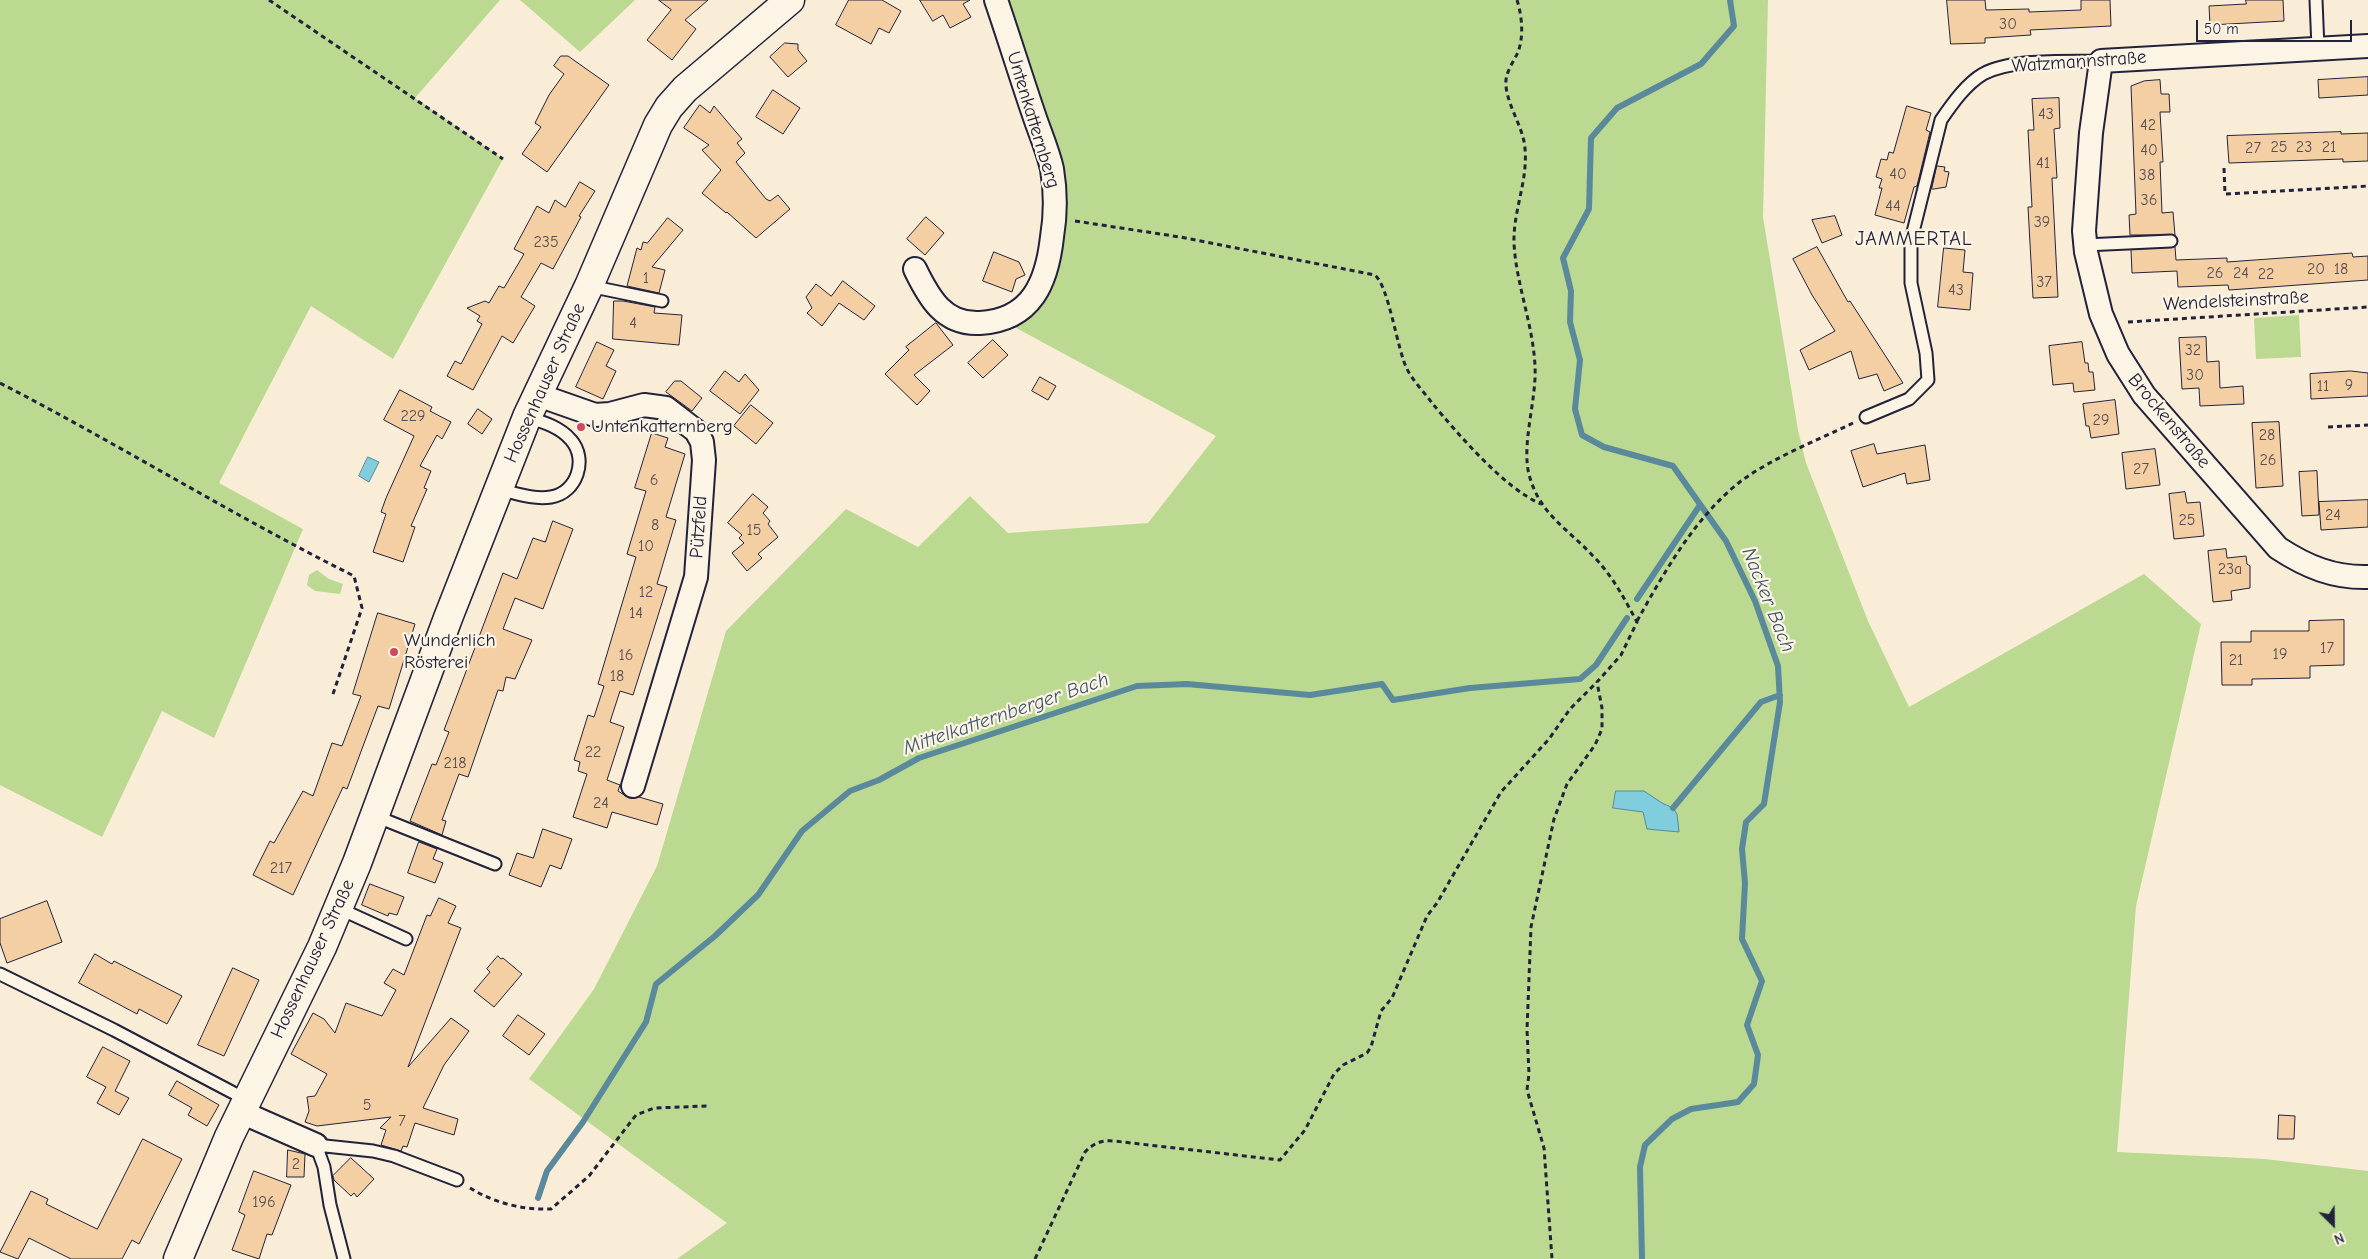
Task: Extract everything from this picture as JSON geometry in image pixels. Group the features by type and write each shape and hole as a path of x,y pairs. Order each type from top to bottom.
{"street":[{"name":"Hossenhauser Straße","path":"178,1259 207,1187 244,1106 322,947 375,816 498,489 533,406 589,286 646,151 669,107 685,90 790,0"},
{"name":"Untenkatternberg","path":"915,269 926,292 946,315 955,319 973,322 1000,319 1017,312 1031,300 1041,286 1049,263 1056,202 1051,168 996,0"},
{"name":"Watzmannstraße","path":"2101,61 2368,46"},
{"name":"Brockenstraße","path":"2101,61 2085,202 2085,245 2093,285 2105,324 2118,354 2144,395 2278,548 2296,560 2333,575 2368,577"},
{"name":"Pützfeld","path":"533,406 595,415 610,414 644,405 666,408 696,431 702,442 704,460 696,577 633,786"},
{"path":"244,1106 316,1145"}],"lane":[{"path":"2316,0 2318,48"},
{"name":"Watzmannstraße","path":"1866,417 1909,399 1928,380 1926,353 1911,283 1911,240 1942,120 1949,108 1977,78 1997,68 2018,65 2101,61"},
{"path":"2085,245 2171,241"},
{"path":"589,286 662,301"},
{"path":"498,489 539,498 553,497 567,490 576,477 579,460 575,446 570,439 533,406"},
{"path":"375,816 495,864"},
{"path":"338,908 406,939"},
{"path":"0,974 114,1030 244,1106"},
{"path":"344,1259 330,1204 324,1167 316,1145 373,1151 394,1156 457,1180"}],"path":[{"path":"269,0 503,159"},
{"path":"1517,0 1522,27 1520,45 1506,81 1525,148 1524,174 1514,223 1514,245 1535,366 1534,406 1527,446 1528,471 1537,499 1541,505 1607,572 1637,622"},
{"path":"2224,168 2225,194 2368,186"},
{"path":"1055,218 1180,237 1375,275 1378,279 1404,361 1414,380 1462,439 1523,496 1541,505"},
{"name":"Wendelsteinstraße","path":"2105,324 2368,307"},
{"path":"0,383 294,546 354,576 362,608 332,697"},
{"path":"1036,1259 1085,1152 1092,1144 1099,1141 1114,1140 1280,1160 1305,1130 1334,1074 1344,1064 1367,1054 1371,1047 1381,1011 1392,998 1427,916 1437,903 1501,792 1549,739 1570,709 1621,655 1637,622 1701,519 1742,481 1760,470 1866,417"},
{"path":"2328,427 2368,425"},
{"path":"1552,1259 1544,1148 1526,1090 1529,1074 1527,1030 1531,927 1554,819 1567,784 1595,745 1602,729 1602,708 1597,682"},
{"path":"457,1180 484,1196 501,1202 551,1209 589,1176 636,1115 644,1110 660,1107 707,1106"}],"green space":[{"path":"0,0 500,0 415,98 503,159 393,359 311,306 219,483 303,529 214,738 162,711 102,837 0,785"},
{"path":"520,0 635,0 580,52"},
{"path":"1007,0 1768,0 1763,217 1798,430 1806,463 1868,621 1909,707 2144,574 2201,624 2136,906 2117,1152 2265,1159 2368,1171 2368,1259 677,1259 727,1223 529,1079 594,989 657,866 726,631 846,509 918,547 970,496 1008,533 1148,523 1216,436 1007,323 1024,312 1065,209"},
{"path":"2299,315 2301,357 2256,359 2254,318"},
{"path":"317,570 329,579 343,584 340,594 315,591 307,585 309,575"}],"water":[{"path":"368,457 379,462 369,482 359,476"},
{"path":"1616,791 1644,791 1673,808 1677,814 1679,832 1647,829 1643,812 1613,808"}],"building":[{"path":"659,0 708,0 685,20 696,29 672,60 647,40 671,10"},
{"path":"849,0 882,0 901,11 889,33 879,28 871,44 836,25"},
{"path":"920,0 970,0 963,4 971,17 950,28 943,15 933,21"},
{"path":"1947,0 1985,0 1986,10 2029,9 2029,12 2081,10 2081,0 2110,0 2111,26 2030,30 2031,35 1985,38 1985,43 1951,44"},
{"path":"2246,0 2283,0 2284,21 2210,25 2209,6 2246,4"},
{"path":"785,43 798,44 798,50 807,61 788,77 770,57"},
{"path":"561,56 568,56 609,85 547,172 522,154 541,127 535,123 549,95 564,74 554,66"},
{"path":"2368,77 2368,95 2319,98 2318,80"},
{"path":"2160,80 2161,94 2169,94 2170,112 2160,112 2163,162 2160,162 2162,213 2173,212 2175,235 2130,235 2129,215 2136,214 2131,86 2144,81"},
{"path":"773,90 800,108 783,134 756,117"},
{"path":"2059,98 2060,128 2054,129 2057,178 2052,178 2058,297 2033,298 2028,207 2032,207 2028,130 2034,130 2032,99"},
{"path":"700,105 710,113 714,106 742,139 737,143 745,153 736,162 766,199 770,201 778,195 790,209 756,238 702,193 721,170 702,150 709,145 684,128"},
{"path":"1907,106 1931,113 1926,130 1930,132 1917,186 1914,187 1904,223 1875,215 1882,188 1879,188 1882,179 1876,177 1881,159 1887,160 1889,152 1893,153"},
{"path":"2341,132 2341,134 2368,133 2368,161 2343,162 2343,159 2229,163 2227,136"},
{"path":"1937,166 1945,167 1944,171 1949,172 1946,187 1932,189"},
{"path":"580,182 595,191 579,216 581,217 553,269 541,263 521,297 535,306 513,343 502,336 473,390 447,376 455,361 461,364 482,324 477,321 480,316 467,308 485,301 489,303 499,286 504,288 524,254 514,249 537,206 549,213 555,200 565,207"},
{"path":"1835,216 1842,235 1822,243 1812,220"},
{"path":"926,217 944,233 925,255 907,239"},
{"path":"668,218 683,230 652,267 665,270 659,293 627,286 637,248 641,250 643,242 647,243"},
{"path":"1817,247 1848,302 1850,301 1903,383 1884,391 1877,374 1859,379 1851,351 1809,370 1800,350 1835,331 1812,295 1793,259"},
{"path":"2175,247 2176,260 2227,258 2227,262 2352,253 2353,257 2368,256 2368,280 2229,290 2228,285 2178,287 2177,271 2132,273 2131,250"},
{"path":"1944,248 1965,250 1963,272 1973,273 1970,310 1938,307"},
{"path":"994,252 1019,262 1025,275 1016,279 1012,292 983,281"},
{"path":"843,281 875,306 864,320 839,303 822,326 807,313 812,308 806,297 816,284 831,296"},
{"path":"614,301 655,307 654,313 682,315 679,345 613,339"},
{"path":"936,323 953,345 914,375 930,391 917,405 885,374 909,350 906,347"},
{"path":"2206,337 2207,362 2219,361 2220,388 2243,386 2244,404 2200,406 2199,388 2182,389 2179,338"},
{"path":"993,340 1008,355 983,378 968,363"},
{"path":"597,342 614,350 606,366 616,371 603,399 576,387"},
{"path":"2082,342 2085,363 2088,363 2089,372 2093,372 2095,390 2074,392 2073,383 2053,385 2049,346"},
{"path":"725,371 739,382 745,374 759,390 740,414 710,391"},
{"path":"2351,371 2368,373 2368,396 2311,399 2310,374"},
{"path":"1040,377 1056,386 1048,400 1032,391"},
{"path":"675,381 681,381 702,398 692,411 666,392"},
{"path":"400,390 432,407 430,411 451,422 442,439 437,435 420,466 431,471 424,488 427,489 411,526 415,527 403,562 373,552 386,514 381,512 414,436 384,420"},
{"path":"2115,400 2119,434 2091,438 2089,426 2086,426 2083,404"},
{"path":"751,405 773,423 756,444 734,426"},
{"path":"478,409 492,419 482,434 468,424"},
{"path":"2279,422 2283,486 2256,488 2252,423"},
{"path":"652,433 668,438 665,447 685,454 666,517 676,520 657,584 667,587 633,695 620,691 610,722 624,727 607,780 620,785 618,791 629,798 639,797 663,804 657,825 612,812 607,828 573,817 587,774 578,771 580,762 574,760 588,715 594,717 604,686 598,684 636,557 627,554 646,491 635,488"},
{"path":"1874,444 1877,454 1925,445 1930,480 1907,484 1905,473 1863,487 1851,451"},
{"path":"2155,449 2160,485 2126,489 2122,453"},
{"path":"2317,471 2319,515 2302,516 2299,472"},
{"path":"2185,492 2187,503 2200,502 2204,536 2174,539 2169,494"},
{"path":"753,494 768,507 763,513 770,521 768,524 778,537 758,554 762,558 747,571 732,553 744,543 739,538 742,535 728,523"},
{"path":"2368,500 2368,527 2321,530 2319,502"},
{"path":"553,521 573,529 543,609 515,598 503,629 532,640 515,679 506,677 503,691 498,690 468,777 459,774 442,820 446,821 442,835 410,821 432,764 436,765 449,732 444,730 503,573 517,579 533,538 545,542"},
{"path":"2226,549 2227,558 2246,556 2247,564 2250,566 2250,588 2231,591 2232,600 2213,602 2208,551"},
{"path":"378,613 415,624 389,709 378,706 347,789 343,787 293,895 253,875 270,841 274,843 303,791 313,796 332,743 342,746 361,696 353,694"},
{"path":"2344,620 2344,665 2310,666 2310,678 2252,679 2252,685 2222,685 2221,642 2251,642 2251,631 2309,631 2309,621"},
{"path":"543,829 572,839 561,869 550,865 541,887 509,875 517,853 533,858"},
{"path":"419,842 437,849 433,859 443,863 435,883 408,873"},
{"path":"370,884 404,897 397,915 389,913 388,916 362,905"},
{"path":"439,898 456,906 448,923 461,928 408,1067 451,1018 469,1031 444,1065 423,1108 458,1119 454,1135 415,1123 407,1147 403,1146 401,1151 381,1145 386,1130 380,1128 391,1117 317,1126 305,1122 309,1111 307,1097 315,1096 327,1074 291,1054 313,1013 324,1019 335,1033 346,1003 382,1016 396,990 384,983 393,969 404,975 427,915 430,916"},
{"path":"47,901 62,942 7,963 0,943 0,919"},
{"path":"95,954 112,964 114,961 182,996 167,1024 139,1009 137,1014 79,983"},
{"path":"498,956 522,974 494,1007 474,991 490,972 487,969"},
{"path":"233,968 259,980 224,1056 198,1045"},
{"path":"518,1015 545,1034 529,1055 503,1036"},
{"path":"103,1047 130,1061 115,1091 129,1098 119,1115 97,1103 106,1087 87,1077"},
{"path":"177,1081 219,1105 207,1126 188,1115 192,1108 169,1095"},
{"path":"2279,1115 2295,1116 2294,1139 2278,1139"},
{"path":"143,1139 182,1159 139,1244 132,1240 122,1259 71,1259 29,1238 18,1259 0,1252 31,1191 48,1199 46,1204 97,1229"},
{"path":"288,1150 305,1154 304,1177 287,1177"},
{"path":"351,1158 374,1179 357,1197 354,1193 351,1196 334,1180 333,1176"},
{"path":"254,1171 291,1185 272,1235 267,1234 259,1259 232,1250 245,1215 239,1212"}],"waterway":[{"name":"Nacker Bach","path":"1642,1259 1640,1167 1645,1145 1672,1119 1691,1109 1738,1102 1754,1084 1758,1055 1747,1025 1762,981 1742,939 1745,883 1742,849 1746,822 1764,804 1780,702 1778,666 1755,601 1726,541 1673,466 1604,447 1582,435 1575,409 1580,360 1570,322 1571,291 1563,258 1589,209 1591,138 1617,108 1701,64 1734,26 1730,0"},
{"name":"Mittelkatternberger Bach","path":"1637,599 1700,505"},
{"name":"Mittelkatternberger Bach","path":"538,1198 547,1171 583,1122 646,1022 656,984 715,936 758,895 802,831 850,791 879,780 919,758 1137,686 1187,684 1310,695 1382,684 1393,700 1470,688 1580,679 1596,665 1627,618"},
{"path":"1673,808 1761,702 1780,695"}],"place":[{"name":"Untenkatternberg","path":"581,427"},
{"name":"Wunderlich Rösterei","path":"394,652"}],"district":[{"name":"JAMMERTAL","path":"1914,239"}]}
